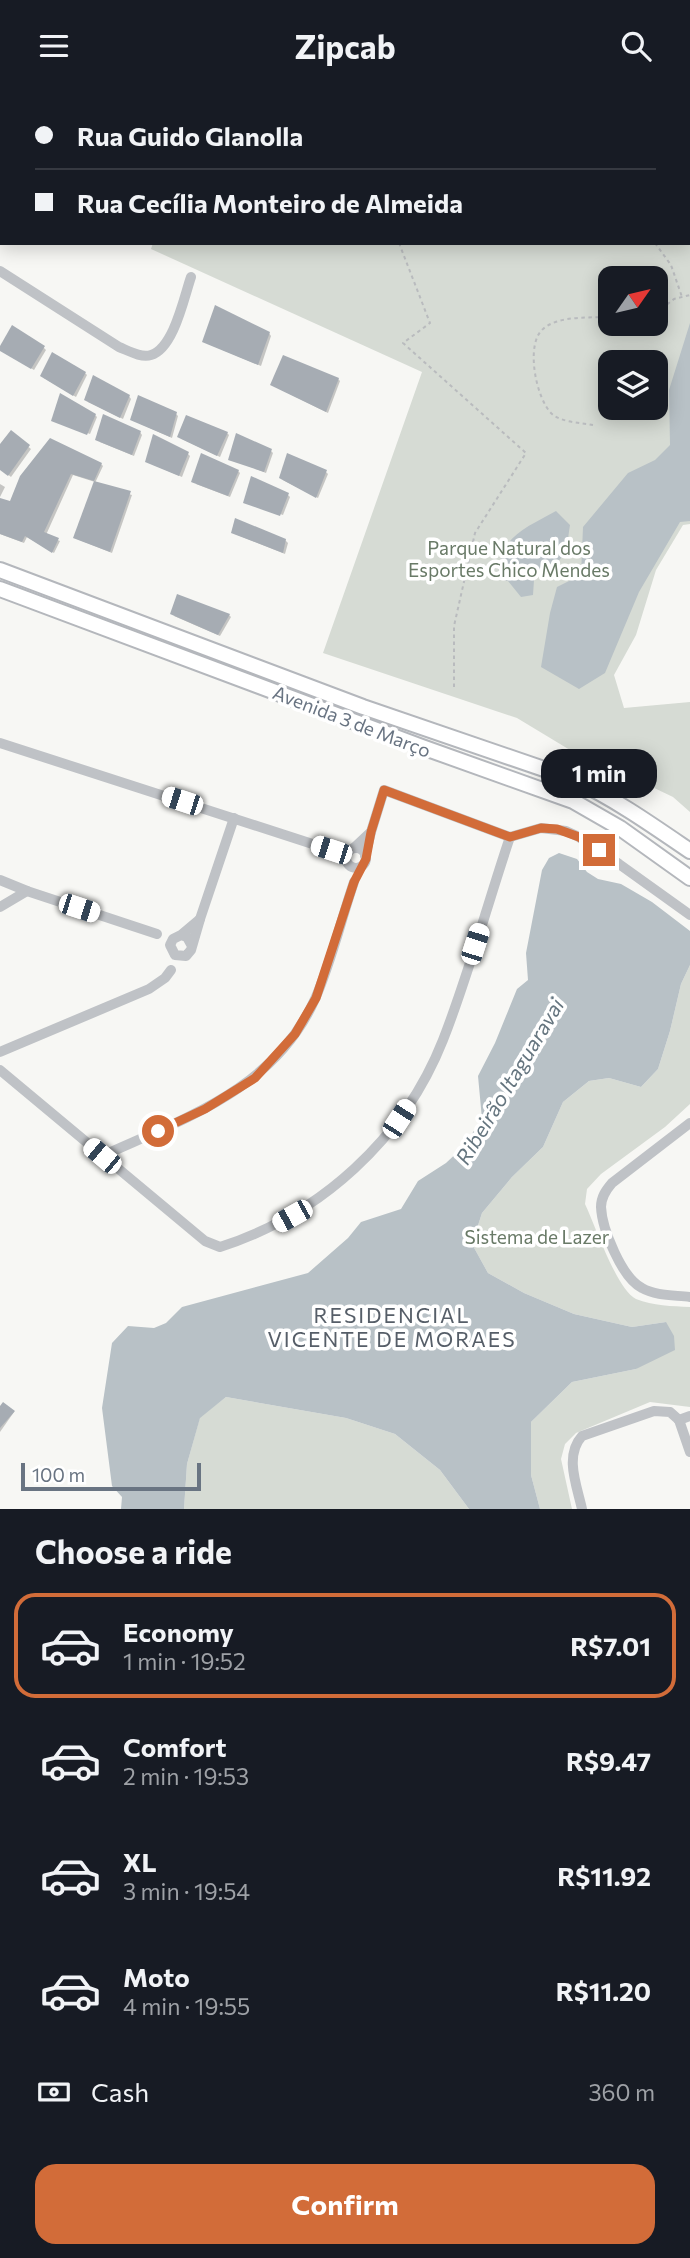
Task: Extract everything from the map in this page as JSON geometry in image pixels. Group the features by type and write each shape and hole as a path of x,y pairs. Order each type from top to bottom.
{"main road":[{"name":"Avenida 3 de Março","path":"0,570 363,707 573,779 602,792 690,851"},
{"name":"Avenida 3 de Março","path":"0,589 573,801 620,828 690,878"}],"street":[{"path":"0,271 119,347 136,355 150,356 162,349 172,334 191,277"},
{"path":"0,743 331,850 353,868 364,861"},
{"path":"102,1156 227,1097 255,1078 295,1034 316,998 354,882 364,861 384,790 510,837 548,828 579,837 690,915"},
{"path":"0,1052 149,989 165,978 189,951 234,818"},
{"path":"354,882 346,856 371,832"},
{"path":"0,1070 205,1241 220,1247 276,1224 307,1207 362,1162 399,1119 418,1091 442,1041 510,837"},
{"path":"331,850 361,849 364,861"},
{"path":"0,881 157,934 180,935 190,940 189,951"},
{"path":"0,881 6,892 0,907"},
{"path":"0,907 27,891"},
{"path":"171,970 170,947 173,939 200,919"},
{"path":"157,934 179,957 189,951"},
{"path":"690,1123 612,1183 603,1194 601,1206 604,1223 614,1248 635,1284 659,1294 690,1297"},
{"path":"582,1509 571,1458 575,1443 582,1436 654,1411 670,1412 679,1420 690,1453"},
{"path":"679,1420 690,1416"}],"path":[{"path":"400,245 430,323 403,343 526,453 475,533 454,626 454,688"},
{"path":"656,245 671,265 682,297"},
{"path":"668,304 674,299 690,295"},
{"path":"593,425 558,418 552,414 543,400 533,352 541,330 555,321 598,318"}],"green space":[{"name":"Parque Natural dos Esportes Chico Mendes","path":"152,245 690,245 690,524 683,525 656,570 636,635 614,675 624,708 690,702 690,812 673,797 648,785 618,779 517,718 323,653 422,372 151,249"},
{"name":"Sistema de Lazer","path":"690,965 690,1104 665,1127 601,1174 587,1189 585,1204 614,1271 629,1293 636,1299 649,1303 690,1307 690,1407 650,1402 576,1433 565,1444 561,1459 572,1509 540,1509 531,1475 531,1422 572,1382 636,1369 666,1322 632,1327 574,1314 524,1293 488,1273 472,1244 482,1213 512,1177 543,1147 563,1102 589,1081 609,1078 641,1087 658,1069 681,984"},
{"path":"226,1397 346,1418 395,1434 440,1470 469,1509 184,1509 187,1464 200,1417"}],"water":[{"path":"690,323 690,521 680,522 639,592 605,673 579,689 541,667 557,587 581,575 583,527 628,473 655,460 670,445 669,390"},
{"path":"556,511 570,525 566,550 549,571 545,569 534,580 533,595 521,597 508,581 500,579 502,553 524,529"},
{"name":"Ribeirão Itaguaravai","path":"559,853 577,859 587,872 598,879 621,884 652,902 690,931 690,965 681,984 658,1069 641,1087 609,1078 589,1081 563,1102 543,1147 512,1177 482,1213 472,1244 488,1273 524,1293 574,1314 632,1327 666,1322 674,1336 675,1350 636,1369 572,1382 531,1422 531,1475 540,1509 469,1509 440,1470 395,1434 346,1418 226,1397 200,1418 187,1464 184,1509 121,1509 122,1497 112,1486 102,1408 112,1343 128,1326 154,1328 166,1323 182,1307 308,1273 348,1238 361,1222 401,1209 418,1181 446,1163 463,1147 482,1119 478,1076 517,989 528,980 526,953 542,870 549,858"}],"building":[{"path":"215,305 270,332 258,365 202,342"},
{"path":"12,325 45,346 31,369 0,351"},
{"path":"52,352 86,372 73,396 40,376"},
{"path":"283,355 339,378 326,412 270,385"},
{"path":"93,375 130,395 120,418 84,400"},
{"path":"60,393 96,414 87,435 51,421"},
{"path":"138,395 177,412 170,437 130,420"},
{"path":"103,414 141,431 132,455 95,440"},
{"path":"186,415 228,432 217,456 177,437"},
{"path":"11,430 30,445 8,476 0,470 0,444"},
{"path":"236,433 272,449 264,472 228,460"},
{"path":"153,434 189,452 179,476 145,462"},
{"path":"50,438 102,463 94,481 71,474 44,532 59,538 52,553 25,536 22,542 0,534 0,498 10,501 20,476"},
{"path":"201,453 239,470 228,496 191,482"},
{"path":"287,453 327,470 316,498 279,478"},
{"path":"251,476 289,493 280,516 243,503"},
{"path":"94,481 131,491 110,552 73,538"},
{"path":"235,518 286,539 283,553 231,533"},
{"path":"177,594 230,614 218,635 170,614"},
{"path":"3,1402 15,1411 0,1428 0,1406"}],"district":[{"name":"RESIDENCIAL VICENTE DE MORAES","path":"392,1326"}],"route":[{"path":"158,1131 227,1097 255,1078 275,1058 305,1019 316,998 354,882 365,863 384,790 510,837 541,828 557,829 579,837 599,850"}]}
